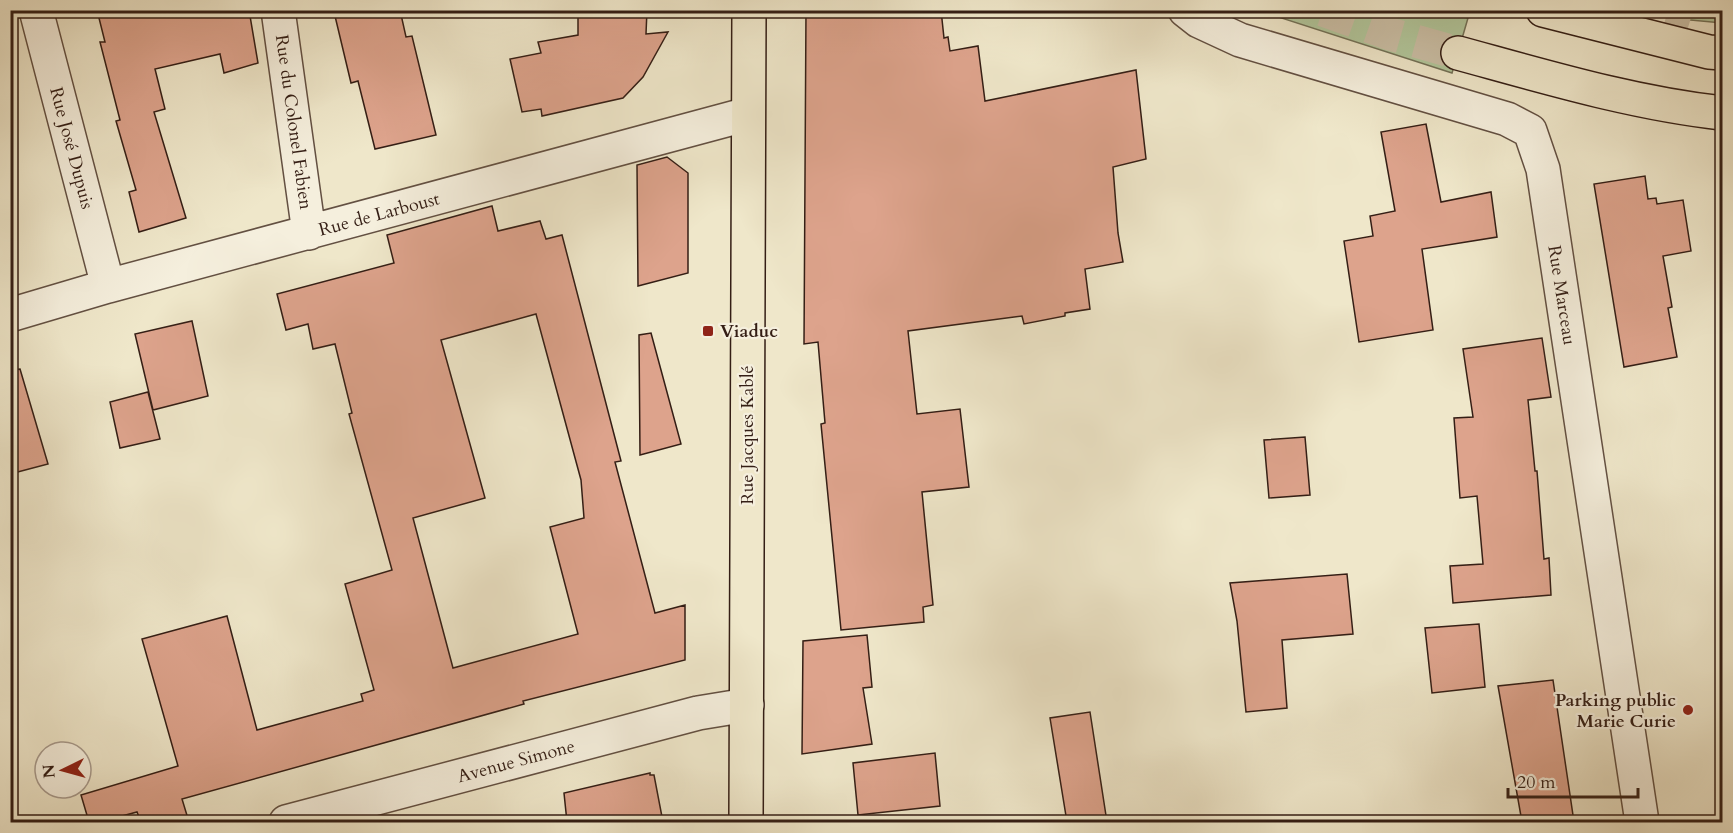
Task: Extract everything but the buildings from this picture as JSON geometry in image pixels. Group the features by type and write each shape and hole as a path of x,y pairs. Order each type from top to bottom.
{"main road":[{"name":"Rue Jacques Kablé","path":"746,822 749,10"},
{"path":"1543,10 1709,52 1722,53"},
{"path":"1458,53 1581,87 1674,108 1722,113"}],"street":[{"name":"Rue José Dupuis","path":"36,10 108,286"},
{"name":"Rue du Colonel Fabien","path":"278,10 309,233"},
{"name":"Rue Marceau","path":"1185,10 1199,21 1240,40 1507,119 1530,132 1542,169 1642,822"},
{"name":"Rue de Larboust","path":"10,315 108,286 748,114"},
{"name":"Avenue Simone","path":"286,822 690,715 747,705"}],"green space":[{"path":"1442,10 1468,18 1452,73 1260,11"},
{"path":"1644,11 1722,11 1722,23 1669,18"}],"tunnel":[{"path":"1323,10 1390,34 1458,53"},
{"path":"1617,10 1687,31"}],"place":[{"name":"Viaduc","path":"708,331"},
{"name":"Parking public Marie Curie","path":"1688,710"}]}
